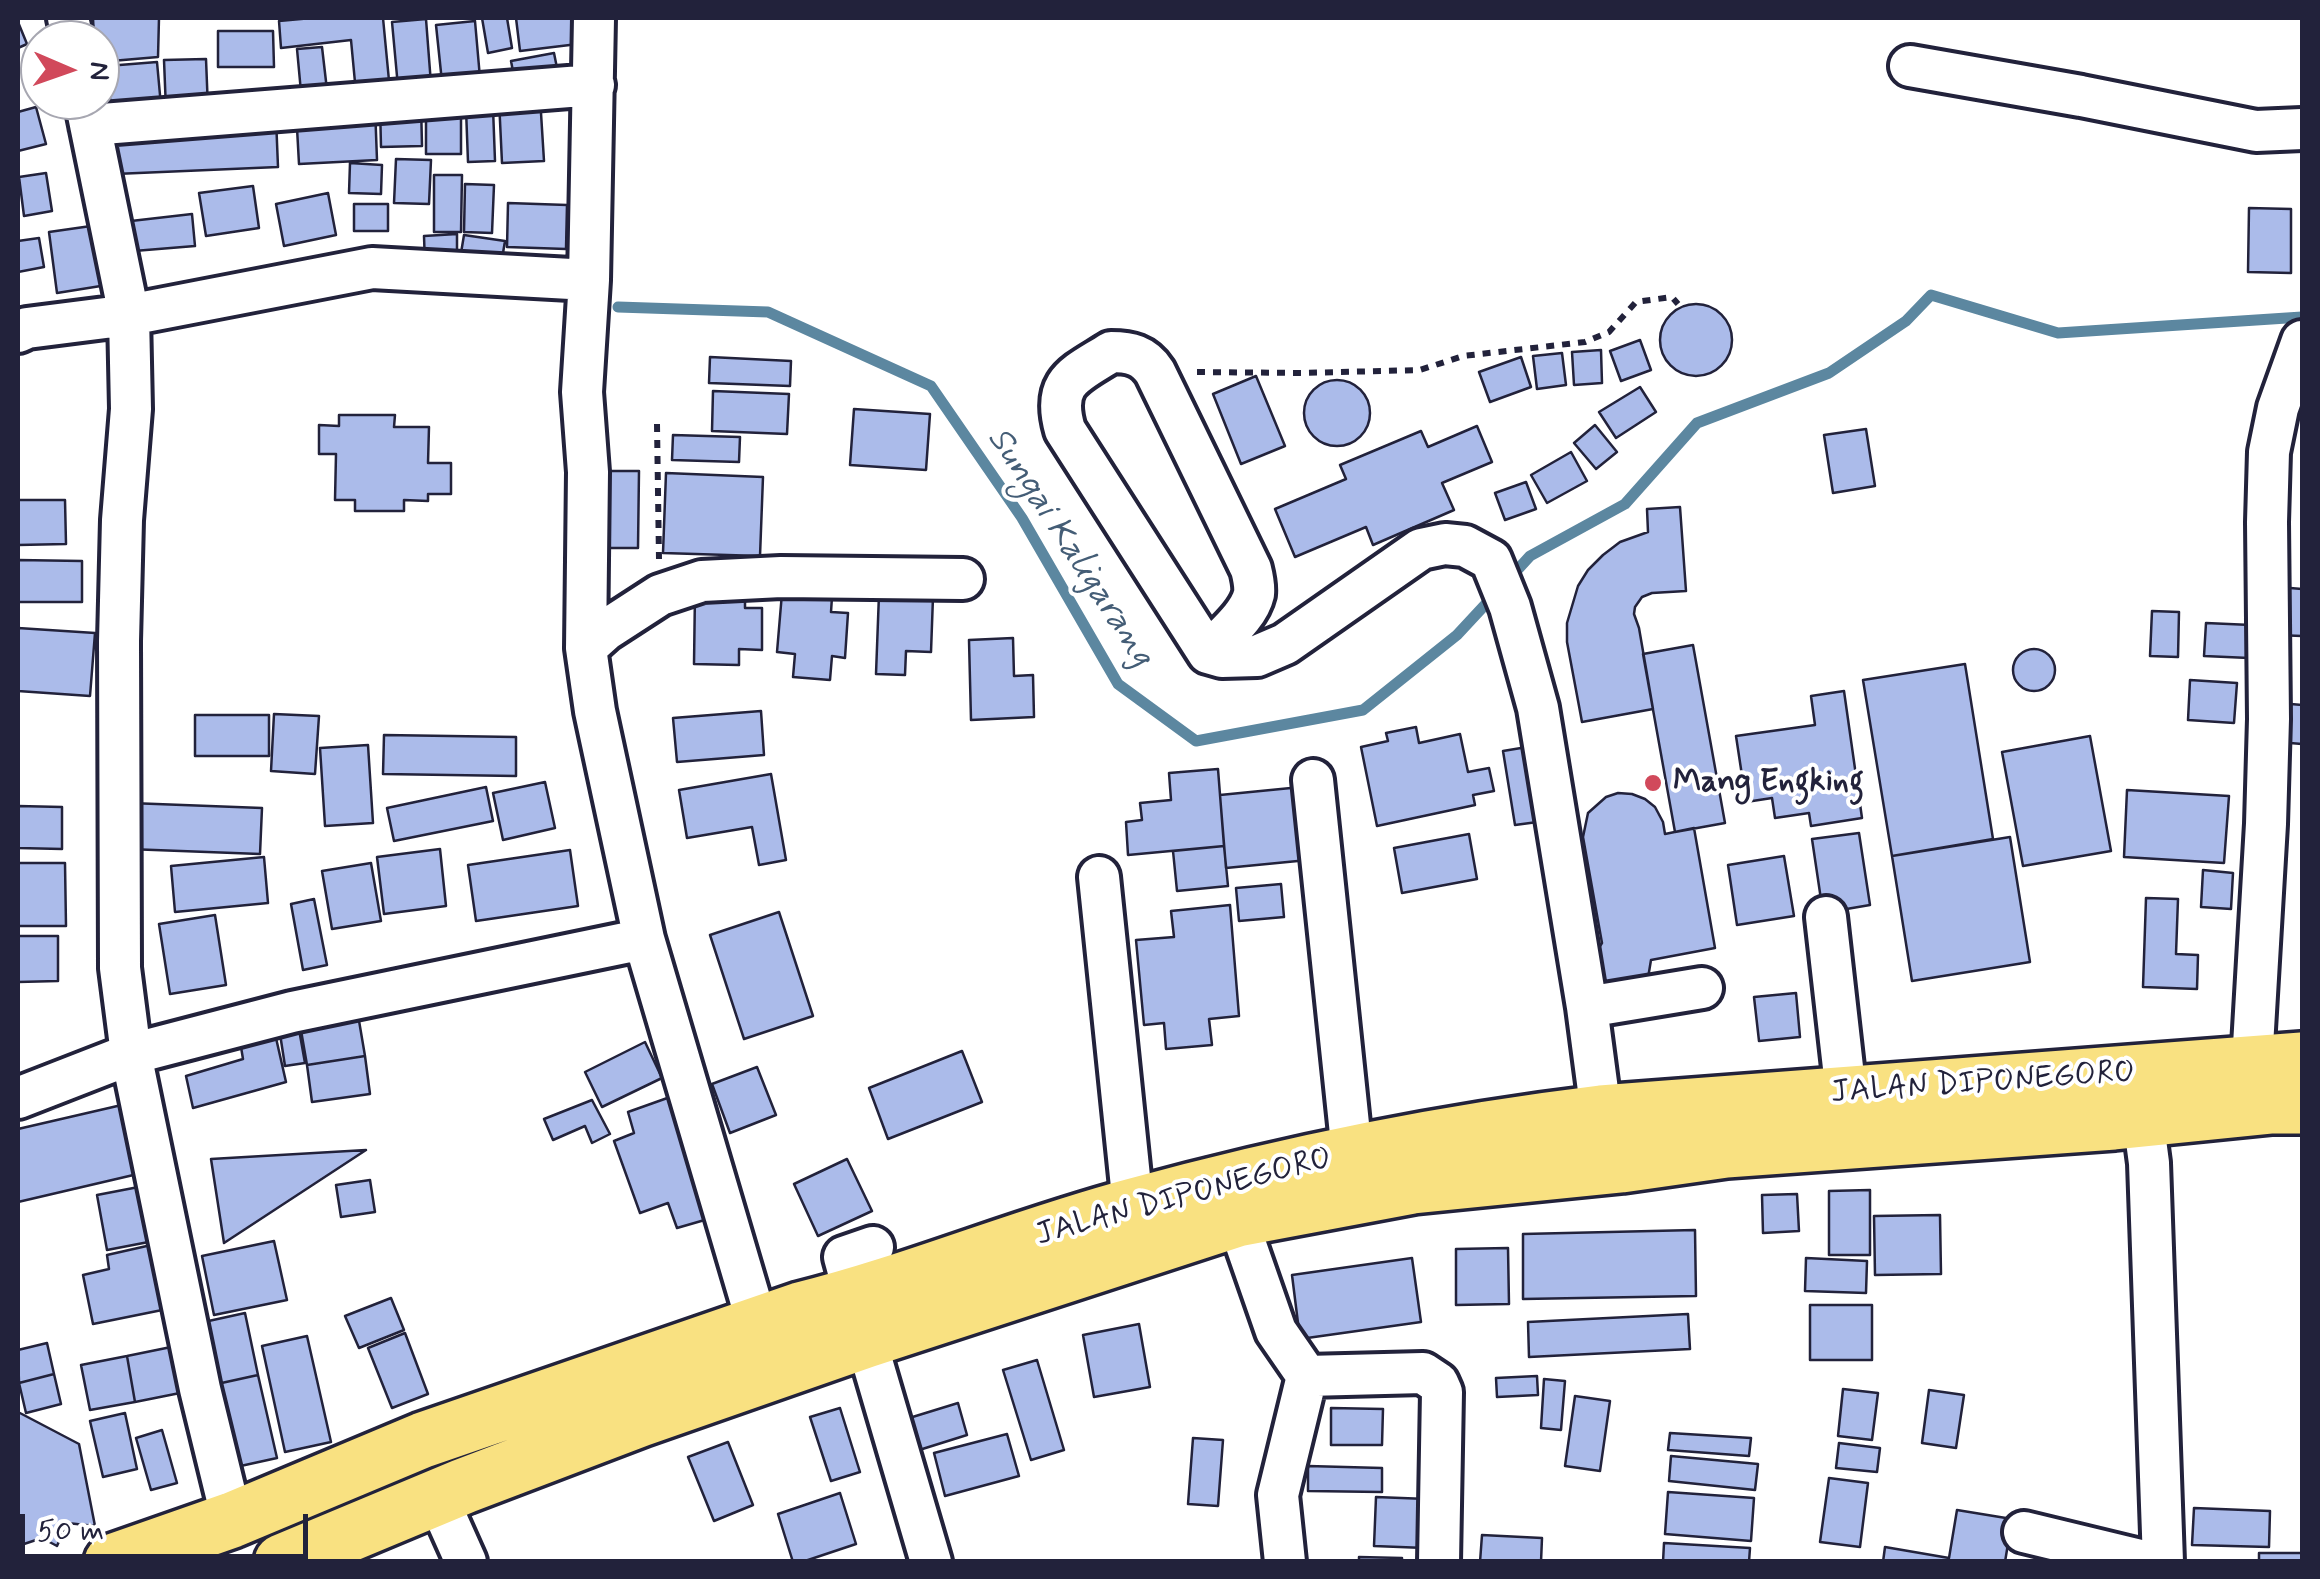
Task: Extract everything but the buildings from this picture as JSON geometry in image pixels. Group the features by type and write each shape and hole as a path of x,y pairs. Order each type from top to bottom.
{"highway":[{"name":"JALAN DIPONEGORO","path":"867,1294 1413,1186 1621,1165 2137,1096 2277,1061"},
{"name":"JALAN DIPONEGORO","path":"282,1562 622,1426 867,1294 1132,1206 1352,1153 1601,1112 1846,1094 2137,1096 2302,1106"},
{"name":"JALAN DIPONEGORO","path":"113,1561 232,1520 423,1440 768,1348"}],"street":[{"path":"594,18 590,280 582,392 588,472 586,648 594,712 644,939 768,1348"},
{"path":"1910,66 2256,131 2302,129"},
{"path":"120,110 594,86"},
{"path":"90,120 129,316 130,408 122,520 120,968 131,1054 200,1389 232,1520"},
{"path":"18,332 129,316 372,268 590,280"},
{"path":"2277,1061 2266,824 2270,719 2269,452 2278,408 2302,340"},
{"path":"1208,652 1244,613 1253,598 1254,582 1241,545 1155,372 1148,361 1137,355 1111,352 1072,378 1064,388 1059,401 1064,430 1208,652 1222,658 1257,656 1284,644 1421,549 1445,544 1465,546 1491,560 1510,607 1538,708 1601,1112 1621,1165"},
{"path":"586,648 660,595 702,581 780,577 963,580"},
{"path":"1314,780 1352,1153"},
{"path":"1099,877 1132,1206"},
{"path":"1826,916 1846,1094"},
{"path":"18,1098 131,1054 292,1012 644,939"},
{"path":"1587,1007 1702,988"},
{"path":"2137,1096 2149,1163 2163,1562"},
{"path":"1237,1220 1276,1331 1306,1376 1278,1495 1285,1562"},
{"path":"867,1294 930,1562"},
{"path":"1306,1376 1423,1373 1438,1383 1442,1392 1439,1562"},
{"path":"437,1497 466,1562"},
{"path":"2024,1532 2148,1562"}],"path":[{"path":"1155,372 1301,374 1420,370 1463,356 1586,342 1608,332 1636,302 1672,297 1678,304"},
{"path":"657,424 660,595"}],"waterway":[{"name":"Sungai Kaligarang","path":"1509,579 1530,556 1625,504 1697,423 1829,373 1906,321 1931,295 2058,333 2302,317"},
{"name":"Sungai Kaligarang","path":"618,307 768,312 931,386 1022,518 1118,684 1196,741 1363,710 1457,635 1496,593"}],"place":[{"name":"Mang Engking","path":"1653,783"}]}
